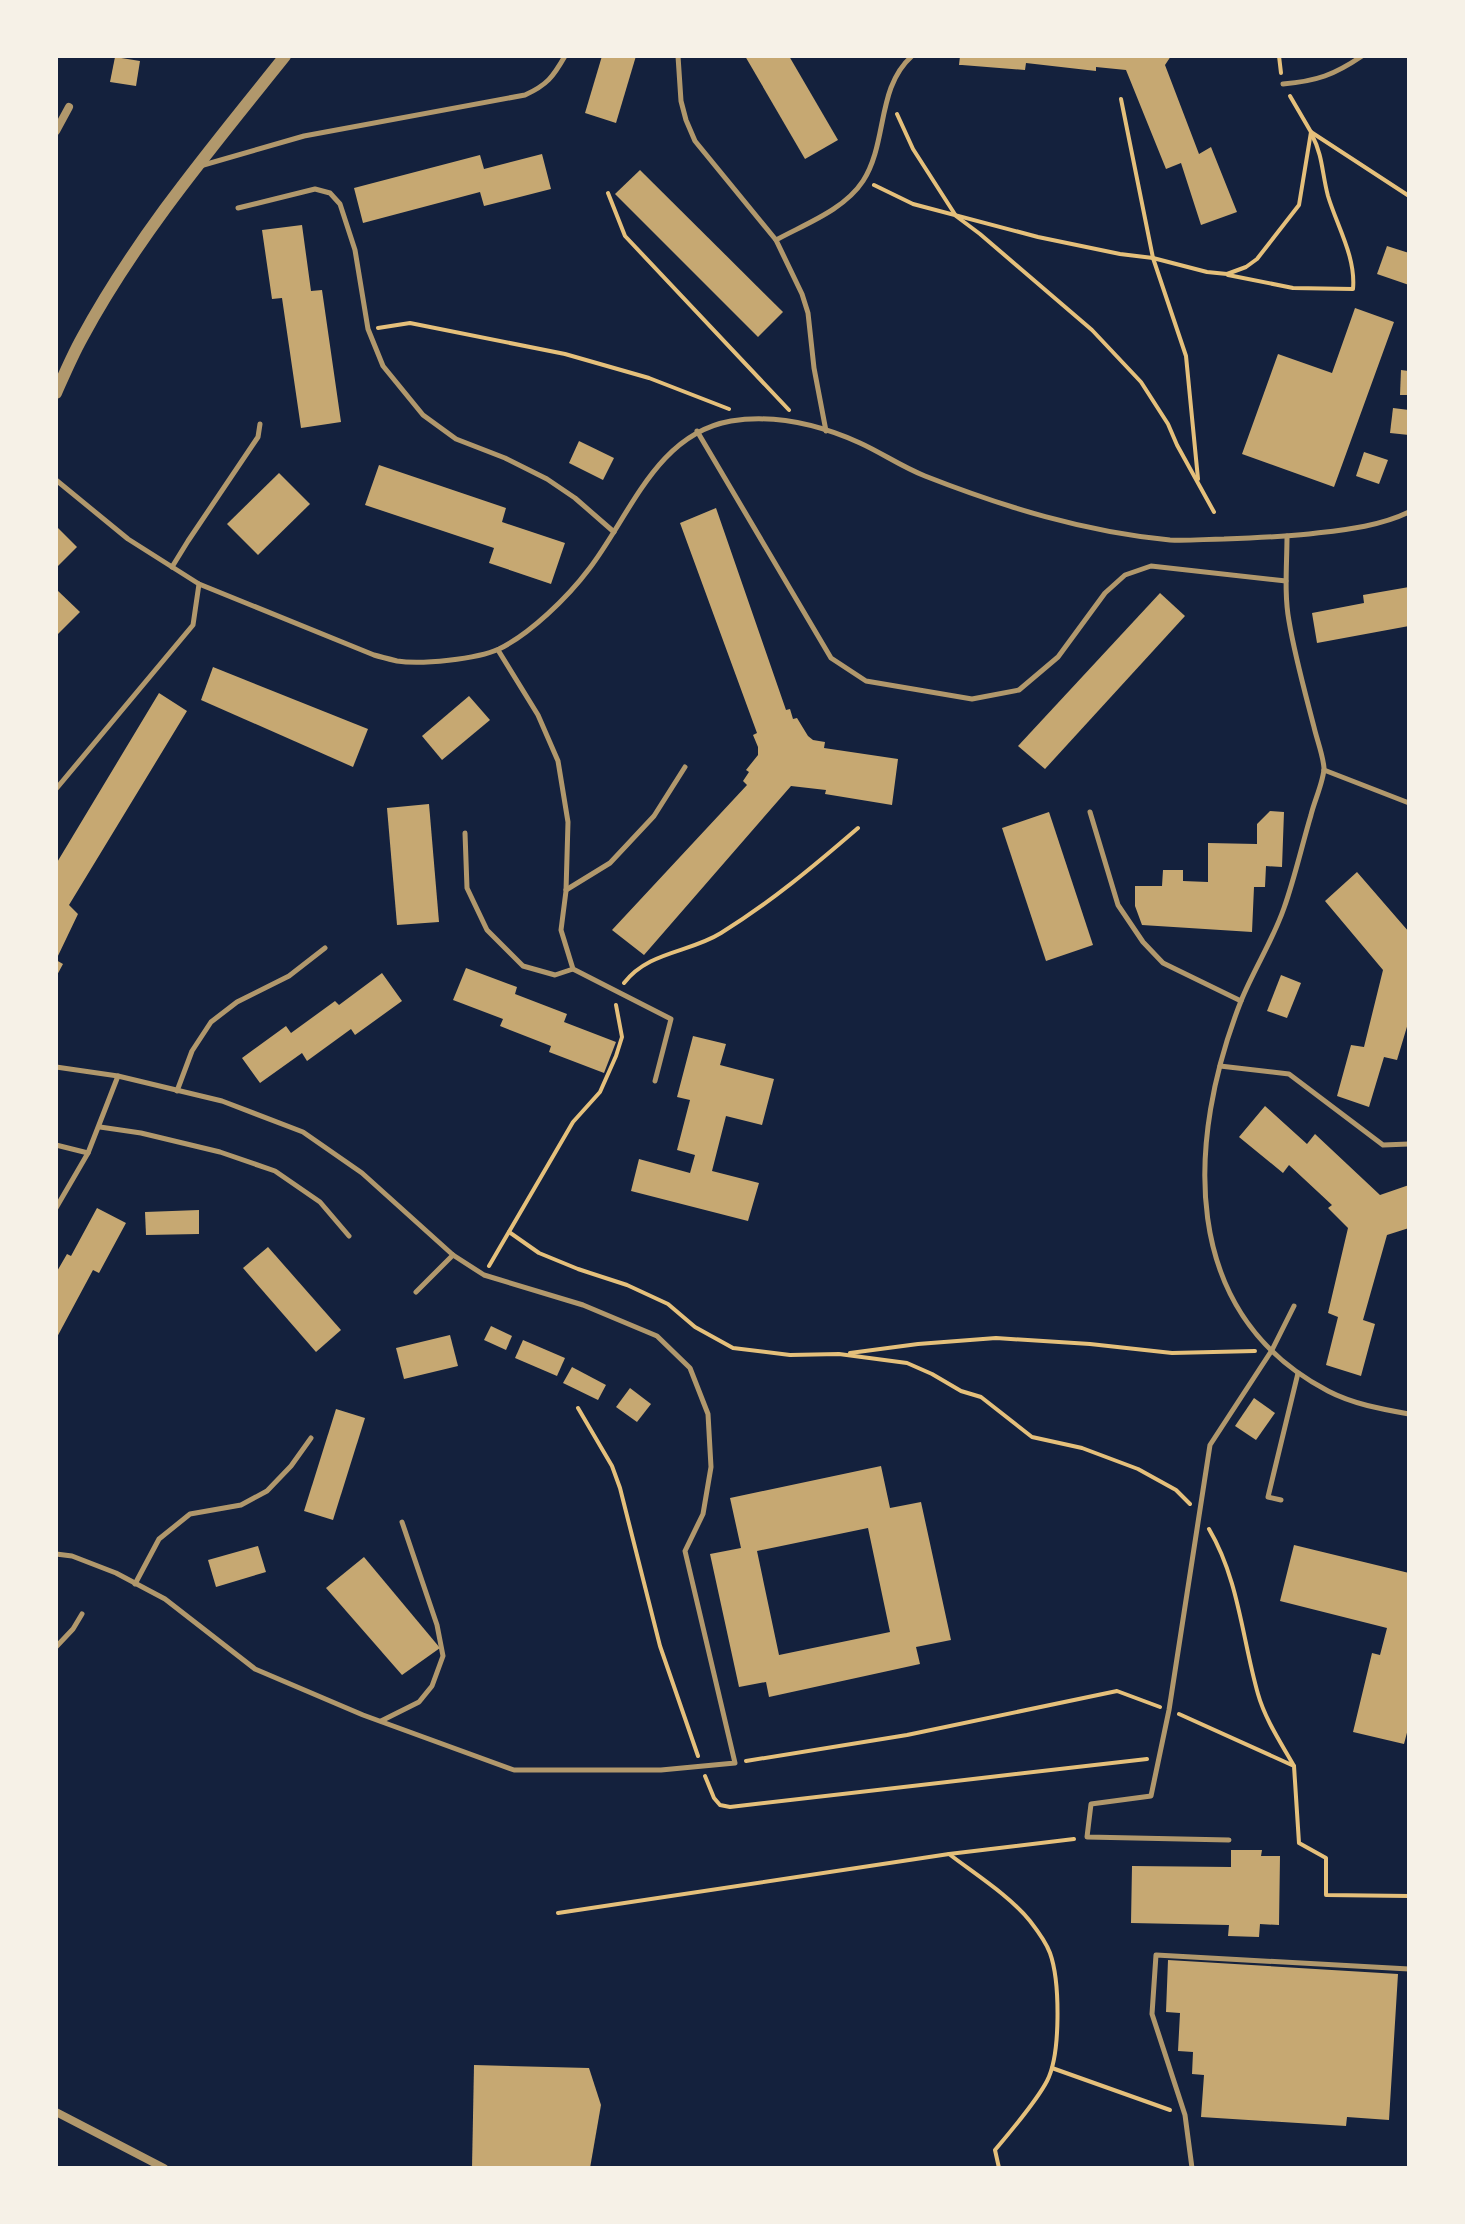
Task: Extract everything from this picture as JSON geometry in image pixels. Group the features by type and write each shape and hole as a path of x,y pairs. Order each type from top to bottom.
{"street":[{"path":"56,393 81,338 135,250 285,56"},
{"path":"56,131 69,107"},
{"path":"56,2112 164,2168"}],"lane":[{"path":"197,167 304,136 525,95 542,88 565,56"},
{"path":"678,56 681,101 695,141 776,240 802,294 808,313 826,431"},
{"path":"776,240 834,208 851,195 863,180 878,142 888,94 897,71 912,56"},
{"path":"1283,84 1309,82 1338,72 1362,56"},
{"path":"238,208 315,189 330,193 340,204 355,250 368,329 383,366 423,415 456,439 547,479 575,498 614,532"},
{"path":"56,480 128,539 199,584 374,655 399,661 460,659 498,650 525,632 567,595 589,570 655,470 675,446 697,431 728,422 753,419 802,423 860,443 922,475 998,503 1097,530 1174,540 1287,536 1348,529 1409,512"},
{"path":"172,567 258,437 260,424"},
{"path":"697,431 831,658 866,681 972,699 1019,690 1058,657 1105,593 1125,575 1151,566 1286,581"},
{"path":"1287,536 1288,619 1324,770 1284,909 1241,1001 1220,1066 1209,1112 1204,1157 1210,1236 1220,1273 1236,1305 1272,1350 1298,1373 1330,1392 1366,1406 1409,1414"},
{"path":"56,789 193,625 199,584"},
{"path":"498,650 538,715 558,761 568,822 566,891 561,930 573,969 671,1019 655,1081"},
{"path":"566,891 610,863 654,816 685,767"},
{"path":"1324,770 1409,803"},
{"path":"1090,812 1118,905 1143,942 1163,963 1241,1001"},
{"path":"465,833 467,888 487,930 523,966 555,975 573,969"},
{"path":"177,1091 192,1051 211,1022 237,1002 289,976 325,948"},
{"path":"1220,1066 1289,1074 1383,1145 1409,1144"},
{"path":"56,1067 118,1076 222,1101 303,1132 362,1173 453,1255 484,1275 583,1305 657,1336 690,1368 708,1414 711,1467 703,1514 685,1551 735,1763 661,1770 514,1770 381,1722 255,1669 165,1599 116,1573 72,1556 56,1554"},
{"path":"56,1208 88,1153 118,1076"},
{"path":"100,1127 141,1133 220,1152 275,1171 320,1202 349,1236"},
{"path":"56,1145 88,1153"},
{"path":"416,1292 453,1255"},
{"path":"1229,1840 1087,1837 1091,1804 1151,1796 1169,1710 1210,1445 1272,1350 1294,1306"},
{"path":"1281,1500 1268,1497 1298,1373"},
{"path":"135,1584 159,1539 190,1514 241,1505 267,1491 291,1466 311,1438"},
{"path":"381,1722 419,1702 432,1686 443,1656 437,1625 402,1522"},
{"path":"56,1647 82,1614"},
{"path":"1192,2168 1185,2115 1152,2014 1156,1955 1409,1969"}],"path":[{"path":"863,180 913,204 1038,237 1293,288 1353,289 1347,248 1327,191 1320,150 1283,84"},
{"path":"888,94 913,149 956,216 1092,330 1141,382 1168,424 1214,512"},
{"path":"1121,99 1153,258 1186,356 1198,480"},
{"path":"1311,132 1409,196"},
{"path":"1227,274 1257,259 1299,205 1311,132"},
{"path":"608,193 625,236 802,423"},
{"path":"368,329 410,323 565,354 649,378 753,419"},
{"path":"484,1275 573,1122 600,1092 622,1037 616,1013 616,993 639,967 674,950 717,935 776,896 858,828"},
{"path":"509,1232 539,1253 627,1285 668,1304 695,1327 733,1348 790,1355 839,1354 996,1338 1172,1353 1272,1350"},
{"path":"839,1354 895,1360 919,1368 961,1391 981,1397 1032,1437 1082,1448 1138,1469 1176,1490 1200,1513 1221,1549 1233,1584 1259,1698 1294,1766 1299,1843 1326,1858 1326,1895 1409,1896"},
{"path":"578,1408 612,1466 620,1488 660,1646 701,1766 720,1805 730,1807 1159,1758"},
{"path":"735,1763 907,1735 1117,1691 1169,1710 1294,1766"},
{"path":"558,1913 949,1854 1087,1837"},
{"path":"949,1854 1018,1908 1050,1952 1056,2000 1056,2046 1052,2068 1039,2093 995,2150 999,2168"},
{"path":"1052,2068 1185,2115"}],"building":[{"path":"602,56 636,56 616,123 585,113"},
{"path":"745,56 789,56 838,140 805,159"},
{"path":"960,56 1171,56 1165,65 1199,154 1211,147 1237,212 1201,225 1181,163 1166,169 1126,70 1096,67 1096,71 1026,63 1025,70 959,65"},
{"path":"115,57 140,61 136,86 110,82"},
{"path":"542,154 551,189 484,206 480,192 363,223 354,188 480,155 484,169"},
{"path":"640,170 783,312 758,337 615,194"},
{"path":"302,225 311,291 322,290 341,422 301,428 282,298 272,299 262,230"},
{"path":"1387,246 1409,253 1409,285 1377,274"},
{"path":"1355,308 1394,322 1334,487 1242,454 1278,354 1332,373"},
{"path":"1401,370 1409,371 1409,395 1400,395"},
{"path":"1393,408 1409,410 1409,435 1390,433"},
{"path":"579,441 614,458 603,480 569,463"},
{"path":"1364,452 1388,460 1379,484 1356,476"},
{"path":"379,465 506,508 502,522 565,543 551,584 489,563 494,548 365,505"},
{"path":"279,473 310,504 258,555 227,524"},
{"path":"716,508 786,710 790,709 793,719 797,718 808,736 825,742 824,748 898,759 892,805 825,794 826,790 791,786 644,955 612,930 747,785 743,781 749,772 746,770 758,755 753,735 757,733 680,523"},
{"path":"56,526 77,547 58,566 56,564"},
{"path":"1409,587 1409,626 1317,643 1312,613 1364,603 1363,595"},
{"path":"56,589 80,612 56,636"},
{"path":"1160,593 1185,616 1045,769 1018,746"},
{"path":"213,667 368,729 353,767 201,700"},
{"path":"159,693 187,711 69,905 78,914 56,960 56,864"},
{"path":"469,696 490,720 442,760 422,736"},
{"path":"429,804 439,922 397,925 387,808"},
{"path":"1270,811 1284,812 1282,867 1266,866 1265,887 1254,887 1252,932 1142,925 1135,906 1135,886 1162,886 1163,870 1183,870 1183,881 1208,882 1208,843 1257,844 1257,824"},
{"path":"1049,812 1093,945 1046,961 1002,828"},
{"path":"1357,872 1409,932 1409,1020 1397,1060 1384,1057 1369,1107 1337,1096 1351,1045 1364,1047 1383,970 1325,901"},
{"path":"56,960 63,964 56,977"},
{"path":"466,968 517,987 515,994 567,1014 564,1022 616,1042 604,1073 549,1052 551,1046 500,1026 503,1019 453,1000"},
{"path":"382,973 402,1001 355,1035 351,1029 307,1061 302,1053 260,1083 242,1058 286,1026 291,1033 335,1001 339,1005"},
{"path":"1281,975 1301,983 1287,1018 1267,1011"},
{"path":"693,1036 726,1044 720,1065 774,1079 762,1125 726,1116 712,1171 759,1183 748,1221 631,1191 639,1159 690,1173 695,1155 677,1150 690,1100 677,1097"},
{"path":"1265,1106 1307,1144 1315,1134 1380,1195 1409,1185 1409,1228 1387,1235 1363,1320 1375,1324 1361,1376 1326,1365 1338,1317 1328,1313 1348,1228 1328,1208 1332,1205 1289,1165 1283,1173 1239,1137"},
{"path":"97,1208 126,1223 99,1273 93,1270 56,1339 56,1273 67,1254 71,1256"},
{"path":"199,1210 199,1234 146,1235 145,1212"},
{"path":"268,1247 341,1330 316,1352 243,1268"},
{"path":"491,1326 512,1336 506,1350 484,1340"},
{"path":"450,1335 458,1366 404,1379 396,1348"},
{"path":"523,1340 565,1358 557,1376 515,1358"},
{"path":"572,1367 606,1385 598,1400 563,1383"},
{"path":"630,1388 651,1404 637,1422 616,1407"},
{"path":"1254,1398 1275,1413 1256,1440 1235,1426"},
{"path":"336,1409 365,1418 333,1520 304,1511"},
{"path":"881,1466 890,1508 921,1502 951,1640 916,1647 920,1664 769,1697 766,1682 739,1687 710,1554 741,1548 730,1498","holes":["868,1528 890,1632 779,1655 757,1551"]},
{"path":"1294,1545 1409,1573 1409,1725 1404,1744 1353,1732 1372,1653 1380,1655 1387,1628 1280,1601"},
{"path":"258,1546 266,1572 216,1587 208,1560"},
{"path":"364,1557 440,1648 402,1675 326,1588"},
{"path":"1231,1850 1262,1850 1261,1856 1280,1856 1279,1925 1260,1924 1259,1937 1228,1936 1229,1925 1131,1923 1132,1866 1231,1867"},
{"path":"1168,1960 1398,1974 1389,2120 1347,2117 1346,2126 1201,2117 1204,2075 1192,2074 1193,2052 1178,2051 1180,2013 1166,2012"},
{"path":"474,2065 589,2068 601,2105 590,2168 472,2168"}]}
